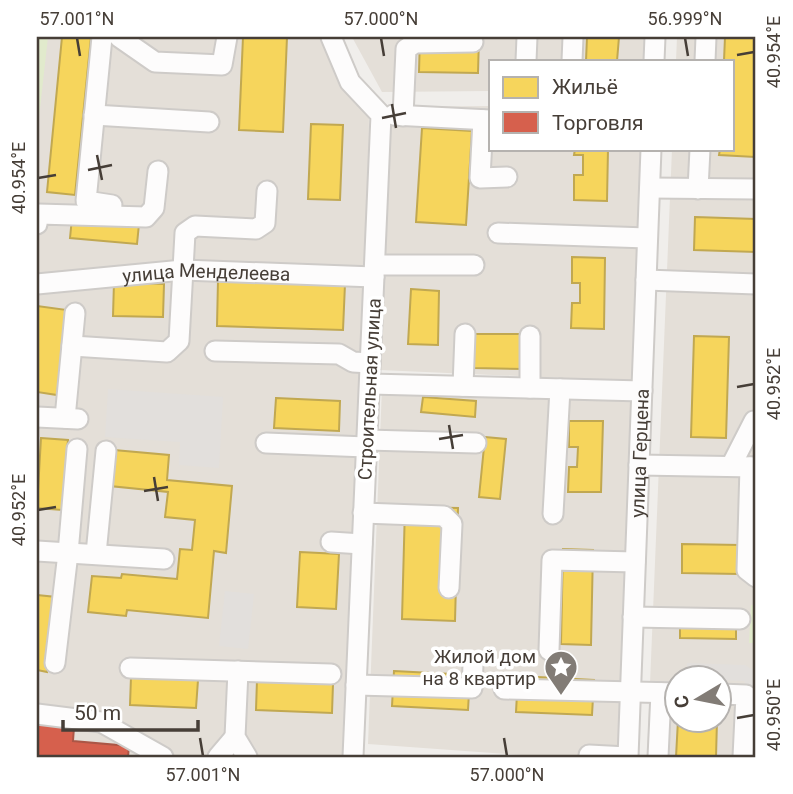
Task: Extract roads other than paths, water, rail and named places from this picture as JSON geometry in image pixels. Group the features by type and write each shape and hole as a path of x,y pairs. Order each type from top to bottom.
{"street":[{"path":"102,37 86,201 112,205"},
{"path":"119,37 155,62 222,65 227,37"},
{"path":"331,37 350,82 381,115 486,120 480,178 507,177"},
{"path":"526,60 527,37"},
{"path":"572,60 573,37"},
{"path":"654,60 655,37"},
{"path":"705,60 706,37"},
{"path":"403,116 406,49 415,43 473,42"},
{"path":"94,115 209,122"},
{"name":"Строительная улица","path":"353,757 381,115"},
{"name":"улица Герцена","path":"627,757 651,150"},
{"path":"698,189 700,150"},
{"path":"37,224 38,214 146,217 154,208 158,171"},
{"path":"650,188 756,189"},
{"path":"72,345 167,352 179,341 185,233 195,226 256,229 265,223 267,191"},
{"path":"498,233 648,238"},
{"name":"улица Менделеева","path":"37,284 183,270 374,271 474,265"},
{"path":"646,281 756,284"},
{"path":"37,417 71,419 75,313"},
{"path":"463,386 465,334"},
{"path":"530,336 530,388"},
{"path":"215,351 339,354 353,362 370,363"},
{"path":"370,384 642,391"},
{"path":"553,514 559,389"},
{"path":"756,421 746,467 747,570 756,577"},
{"path":"266,443 476,443"},
{"path":"55,663 68,553 76,449"},
{"path":"96,554 106,451"},
{"path":"639,465 746,467"},
{"path":"363,513 444,516 452,524 449,587"},
{"path":"331,542 362,544"},
{"path":"37,551 164,559"},
{"path":"549,650 552,561 635,562"},
{"path":"633,617 740,619"},
{"path":"356,685 472,688 473,665"},
{"path":"130,667 331,674"},
{"path":"238,671 235,737 247,757"},
{"path":"505,688 664,693"},
{"path":"734,695 746,695 743,757"},
{"path":"37,714 101,722 163,757"},
{"path":"658,757 664,722"},
{"path":"218,757 235,737"},
{"path":"589,755 627,757"}],"place":[{"name":"Жилой дом на 8 квартир","path":"561,697"}]}
